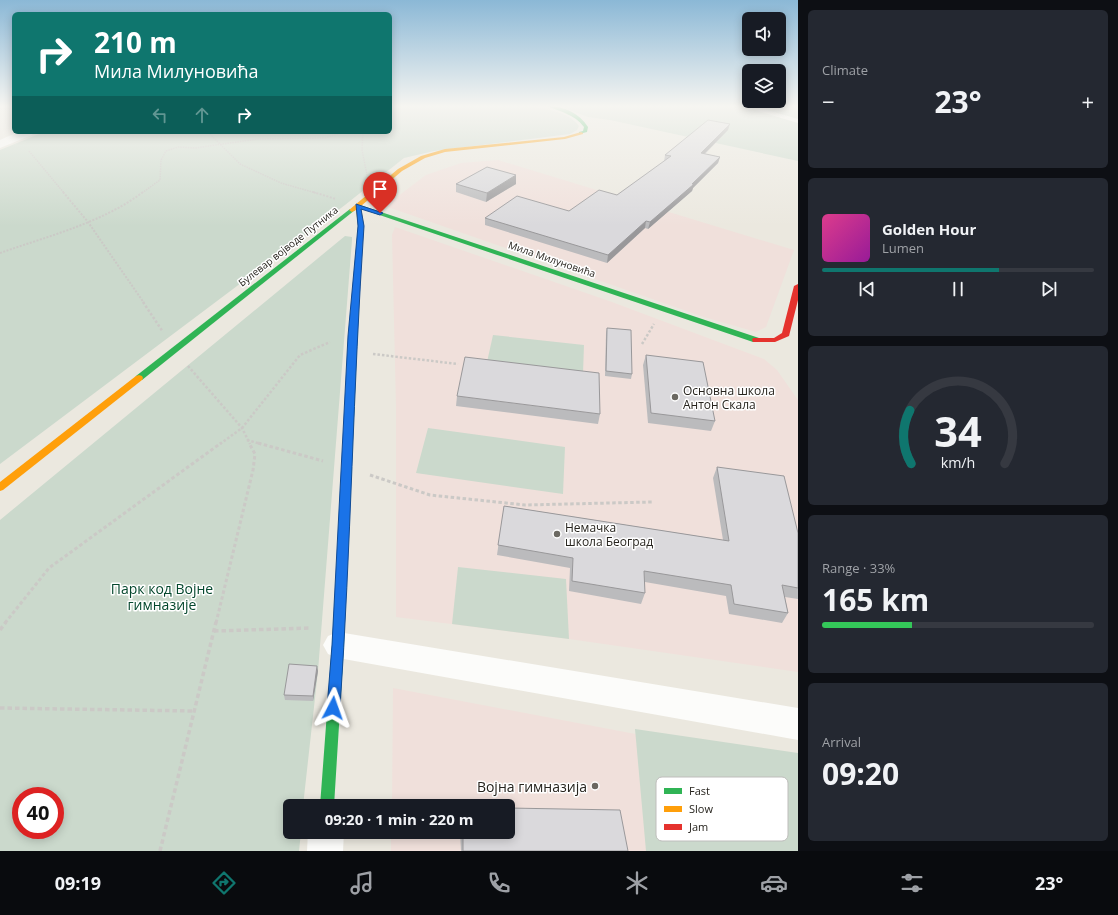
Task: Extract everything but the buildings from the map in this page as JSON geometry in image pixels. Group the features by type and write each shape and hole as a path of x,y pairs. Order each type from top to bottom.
{"street":[{"name":"Булевар војводе Путника","path":"0,487 377,191 409,162 426,155 496,146"},
{"name":"Мила Милуновића","path":"358,206 755,340 769,342 786,334 798,286"},
{"path":"327,799 338,636 352,352 361,226 358,206"},
{"path":"338,636 798,724"},
{"path":"325,851 326,839"}],"path":[{"path":"32,146 88,222 175,350 242,428 246,440 255,454 253,470 160,851"},
{"path":"0,253 88,222 133,200 160,180 161,160 166,151 178,147 195,148 208,146"},
{"path":"220,146 240,164 280,183 358,206"},
{"path":"362,146 366,174 377,191"},
{"path":"0,630 49,568 242,428 300,355 329,342"},
{"path":"352,352 458,364"},
{"path":"246,440 346,467 437,496 525,505 652,502"},
{"path":"214,631 338,636"},
{"path":"0,708 194,711"}],"shaded area":[{"path":"498,160 794,250 766,327 756,332 704,317 385,206 426,175 461,163"},
{"path":"395,227 612,302 764,359 777,370 798,400 798,672 569,639 396,617 396,406 392,235"},
{"name":"Војна гимназија","path":"393,688 798,765 798,851 391,851 391,839 515,839 515,799 392,799"}],"green space":[{"path":"10,146 476,146 434,151 404,158 345,205 0,464 0,150"},
{"path":"728,146 798,146 798,161"},
{"name":"Парк код Војне гимназије","path":"345,236 352,237 318,671 304,799 283,799 283,839 300,839 299,851 0,851 0,520"},
{"path":"493,335 584,345 583,374 487,362"},
{"path":"428,428 565,447 563,494 416,473"},
{"path":"458,567 566,579 569,639 452,624"},
{"path":"635,729 798,753 798,851 646,851"}],"traffic: fast":[{"path":"358,206 756,340"},
{"path":"139,378 352,210"},
{"path":"327,799 338,645 355,304"}],"traffic: slow":[{"path":"352,210 400,170 423,157 445,151 494,146"},
{"path":"355,304 361,226 358,206"},
{"path":"0,487 139,378"}],"traffic: jam":[{"path":"756,340 775,340 786,334 798,286"}],"place":[{"name":"Основна школа Антон Скала","path":"675,397"},
{"name":"Немачка школа Београд","path":"557,534"},
{"name":"Војна гимназија","path":"595,786"}],"route":[{"path":"333,708 339,627 352,336 361,226 358,206 380,213"}]}
